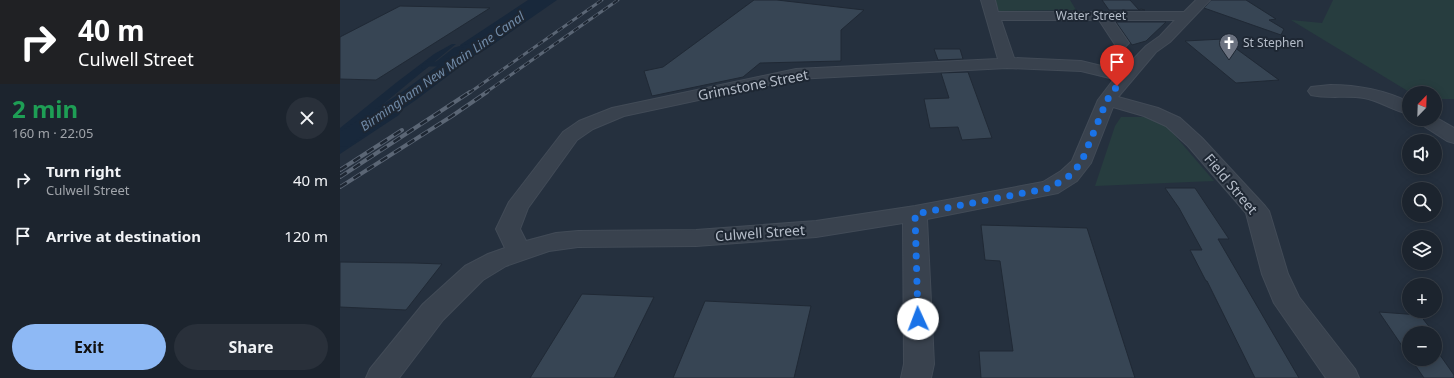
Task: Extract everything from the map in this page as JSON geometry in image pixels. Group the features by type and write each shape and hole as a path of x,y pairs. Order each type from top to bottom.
{"street":[{"path":"988,0 1008,63"},
{"name":"Culwell Street","path":"381,378 433,312 474,273 497,260 556,241 571,239 696,238 816,229 915,214 1050,188 1069,176 1081,163 1107,100 1117,86 1151,49 1165,39 1203,0"},
{"name":"Water Street","path":"993,16 1188,16"},
{"path":"1103,16 1121,44"},
{"name":"Grimstone Street","path":"519,252 508,229 517,207 570,136 586,124 619,112 796,74 1008,63 1081,66 1126,77"},
{"path":"1317,91 1356,91 1387,98 1402,106"},
{"name":"Field Street","path":"1107,100 1151,112 1173,122 1195,142 1257,211 1276,274 1288,304 1344,378"},
{"path":"1437,126 1454,137"},
{"path":"915,214 919,364 916,378"}],"green space":[{"path":"995,0 1070,0 1076,10 999,11"},
{"path":"1333,0 1454,0 1454,99 1442,99 1442,86 1402,86 1402,88 1291,20 1322,23"},
{"path":"1121,117 1145,117 1165,124 1214,181 1095,186 1115,126"}],"water":[{"path":"528,0 557,0 485,50 454,63 463,50 460,45"},
{"path":"452,44 456,44 376,110 403,101 402,110 399,115 340,154 340,128 434,54"}],"building":[{"path":"754,0 777,0 864,10 841,30 841,61 760,63 743,77 652,96 644,71 663,67"},
{"path":"1102,0 1130,0 1139,10 1109,10"},
{"path":"1211,0 1246,0 1276,19 1269,20 1284,29 1281,35 1204,8"},
{"path":"400,6 490,8 376,80 340,79 340,37"},
{"path":"1116,22 1166,22 1146,41 1132,45"},
{"name":"St Stephen","path":"1223,39 1279,80 1236,83 1185,41"},
{"path":"934,49 960,49 963,59 938,60"},
{"path":"968,72 992,138 962,140 958,127 930,128 924,99 949,98 941,73"},
{"path":"1165,188 1195,188 1229,239 1218,239 1299,378 1255,378 1190,250 1202,250 1179,208"},
{"path":"981,225 1087,228 1135,378 981,378 979,351 1013,351 1000,261 985,260"},
{"path":"340,262 442,264 406,310 340,307"},
{"path":"582,294 654,297 614,378 530,378"},
{"path":"705,301 811,306 794,378 673,378"},
{"path":"1379,312 1402,314 1402,318 1422,318 1429,326 1402,326 1402,346"},
{"path":"1442,358 1454,375 1454,378 1424,378 1416,366 1442,366"}],"waterway":[{"name":"Birmingham New Main Line Canal","path":"340,141 409,96 480,43"},
{"path":"424,67 428,64 437,64 455,50 469,46"}],"railway":[{"path":"469,93 602,0"},
{"path":"485,93 618,0"},
{"path":"340,177 470,92"},
{"path":"340,187 487,92"},
{"path":"340,170 402,130"}],"place":[{"name":"St Stephen","path":"1229,60"}],"route":[{"path":"918,319 915,214 1050,188 1069,176 1081,163 1107,100 1117,86"}]}
